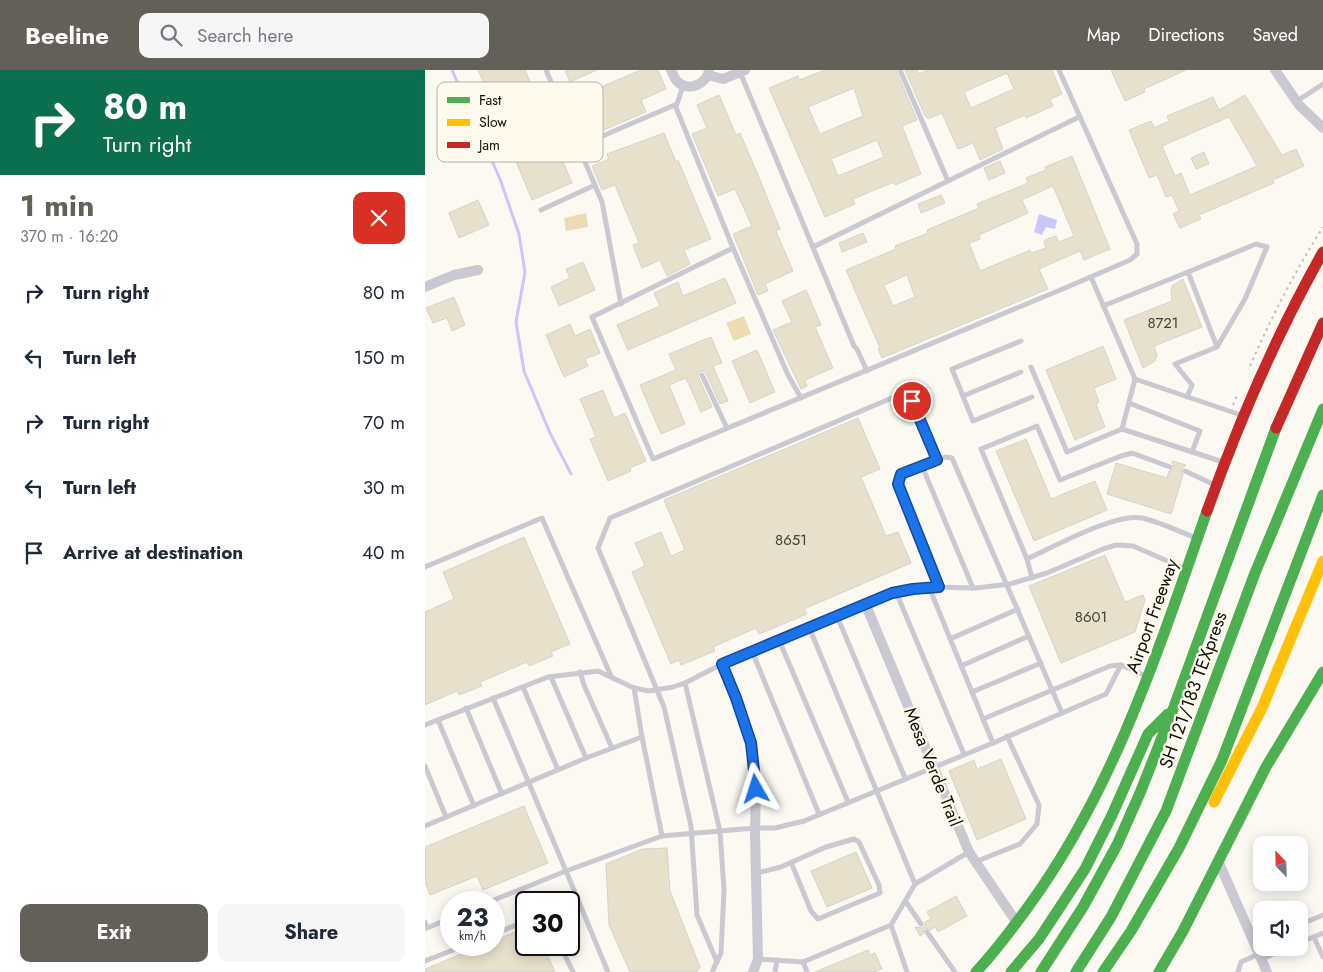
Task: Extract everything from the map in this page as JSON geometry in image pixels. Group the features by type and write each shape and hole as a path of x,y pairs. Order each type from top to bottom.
{"main road":[{"name":"Airport Freeway","path":"975,972 1045,887 1079,830 1101,788 1148,677 1243,416 1283,326 1323,252"},
{"path":"1041,972 1083,907 1117,845 1174,707 1274,432 1323,323"},
{"name":"SH 121/183 TEXpress","path":"1076,972 1111,917 1166,811 1259,564 1323,409"},
{"path":"1103,972 1131,931 1179,848 1222,760 1323,495"},
{"path":"1109,972 1191,846 1234,766 1262,708 1323,561"},
{"path":"1295,625 1313,612 1323,590"},
{"path":"1159,972 1219,862 1266,766 1319,684 1323,672"},
{"path":"1011,972 1039,939 1085,869 1112,816 1148,734 1174,707"}],"street":[{"path":"671,70 676,81 683,86 695,87 703,82 709,73 723,79 742,71"},
{"path":"1275,70 1280,81 1323,128"},
{"path":"425,286 454,275 478,270"},
{"name":"Mesa Verde Trail","path":"865,604 969,852 1017,923"},
{"path":"722,664 751,743 756,789 758,959 753,972"},
{"path":"1219,862 1253,932"},
{"path":"1260,956 1267,972"}],"lane":[{"path":"546,70 551,82"},
{"path":"900,70 948,181"},
{"path":"733,248 592,317 653,459 1091,277 1130,260 1137,254 1137,244 1059,70"},
{"path":"742,71 813,248 854,346 867,371"},
{"path":"1297,101 1323,84"},
{"path":"603,136 675,105 683,86"},
{"path":"675,105 733,248 788,375 801,398"},
{"path":"813,248 1079,117"},
{"path":"586,162 602,202 621,304"},
{"path":"541,210 595,185"},
{"path":"1103,306 1256,244 1267,247 1245,299 1217,347 1175,364 1192,386 1187,397"},
{"path":"1188,272 1217,347"},
{"path":"1091,277 1135,380 1121,429"},
{"path":"1021,340 952,369 973,422 1032,396"},
{"path":"1031,367 1067,452 1121,429 1226,463"},
{"path":"963,396 1021,372"},
{"path":"702,374 727,428"},
{"path":"1135,380 1243,416"},
{"path":"717,962 697,915 692,834 664,707 598,548 610,518 901,394 912,401 937,460"},
{"path":"1129,403 1200,431 1192,452"},
{"path":"1032,578 1027,559 981,449 1037,426 1060,480 1132,453 1171,466"},
{"path":"939,587 898,484 901,474 945,456 952,458 1062,713"},
{"path":"922,466 973,588"},
{"path":"1185,471 1218,486"},
{"path":"425,568 542,518 611,676"},
{"path":"1027,559 1109,523 1131,518 1142,518 1199,539"},
{"path":"425,725 551,677 580,672 598,671 634,688 649,691 685,683 752,651 896,592 929,587 973,588 1007,584 1047,573 1103,549 1123,544 1133,546 1188,570"},
{"path":"929,587 993,743"},
{"path":"896,592 964,754"},
{"path":"950,639 1018,609"},
{"path":"837,616 905,778"},
{"path":"809,628 915,884"},
{"path":"961,666 1029,636"},
{"path":"779,640 848,802"},
{"path":"752,651 819,814"},
{"path":"972,692 1041,663"},
{"path":"983,719 1110,666 1121,665 1148,677"},
{"path":"505,896 662,836 775,828 804,821 933,766 993,743 1105,694 1121,665"},
{"path":"580,672 612,748"},
{"path":"551,677 586,758"},
{"path":"685,683 720,831 723,890 721,953 712,972"},
{"path":"523,687 559,770"},
{"path":"634,688 662,836"},
{"path":"493,698 530,782 608,972"},
{"path":"466,708 502,794"},
{"path":"437,720 474,806"},
{"path":"975,862 1020,844 1037,824 1039,805 1007,736"},
{"path":"425,826 586,758 642,737"},
{"path":"425,766 446,817"},
{"path":"757,873 791,862 826,847 854,839 859,842 863,850 879,885 879,892 818,919 811,911 791,862"},
{"path":"758,959 803,962 891,925 915,884 969,852"},
{"path":"905,902 921,924"},
{"path":"1308,921 1323,915"},
{"path":"425,922 427,928 440,923"},
{"path":"891,925 907,972"},
{"path":"927,932 955,972"},
{"path":"1308,939 1323,933"},
{"path":"1314,937 1323,957"},
{"path":"425,961 440,955"},
{"path":"565,956 573,972"},
{"path":"1238,972 1241,962 1260,956"},
{"path":"775,972 777,960"},
{"path":"803,962 807,972"}],"shaded area":[{"path":"586,213 588,227 566,231 564,218"},
{"path":"1039,214 1057,220 1055,229 1046,227 1042,235 1034,232"},
{"path":"744,316 751,334 734,341 726,323"}],"building":[{"path":"478,70 525,70 530,82 483,82"},
{"path":"565,70 597,70 570,82"},
{"path":"641,70 658,70 666,89 641,100 646,112 603,130 603,86"},
{"path":"825,70 896,70 917,120 902,126 921,174 895,185 894,182 853,199 855,204 825,217 769,88 798,76 799,80","holes":["854,88 863,116 820,134 808,107","877,140 884,157 838,176 831,159"]},
{"path":"905,70 917,70 918,74 928,70 1052,70 1062,94 1050,99 1053,106 1026,118 1025,115 995,128 1003,149 980,160 973,143 958,149 942,113 928,119","holes":["1007,73 1014,89 971,108 964,92"]},
{"path":"1111,70 1186,70 1144,89 1145,92 1125,101"},
{"path":"719,95 736,135 740,133 758,175 780,229 776,231 793,271 765,284 768,291 758,295 733,234 752,226 735,189 718,196 692,134 707,128 697,105"},
{"path":"1245,95 1282,155 1296,149 1304,166 1273,180 1274,183 1199,215 1201,219 1180,228 1173,214 1179,211 1172,195 1166,197 1157,175 1149,178 1129,130 1151,121 1154,128 1169,121 1167,116 1213,97 1219,110","holes":["1229,117 1257,166 1190,195 1181,173 1175,176 1162,146"]},
{"path":"664,133 676,162 678,160 711,239 684,250 690,264 667,276 660,260 642,268 633,245 639,243 615,185 602,190 592,166 609,159 607,154"},
{"path":"1204,152 1209,164 1196,169 1191,158"},
{"path":"1072,156 1110,249 1084,260 1080,251 1039,269 1048,289 882,358 878,349 880,348 846,270 896,249 895,246 928,233 927,230 979,208 977,204 1028,183 1026,178 1046,170 1045,167","holes":["1053,186 1074,236 1059,242 1056,236 1045,240 1046,248 1031,253 1030,250 980,271 969,243 980,239 979,235 1028,213 1022,200","907,275 915,297 893,306 884,285"]},
{"path":"1000,161 1005,173 989,180 984,168"},
{"path":"516,162 563,162 572,183 532,200"},
{"path":"941,195 945,203 921,213 918,204"},
{"path":"478,200 489,225 459,238 449,213"},
{"path":"863,233 867,242 842,252 839,243"},
{"path":"583,262 595,290 559,306 551,287 570,278 566,269"},
{"path":"725,278 736,303 628,350 617,325 660,306 654,293 678,282 683,296"},
{"path":"1183,279 1202,327 1154,346 1157,355 1155,361 1143,368 1124,320 1172,301 1172,286"},
{"path":"806,290 821,325 815,327 833,368 805,380 807,386 801,389 773,330 792,322 782,301"},
{"path":"454,297 465,325 452,331 447,318 433,323 426,308"},
{"path":"570,324 575,336 590,329 600,353 585,359 588,366 564,377 546,335"},
{"path":"711,337 722,363 713,366 728,401 720,404 706,373 703,371 699,372 698,376 712,407 701,412 686,378 669,385 685,424 661,434 640,385 676,370 669,354"},
{"path":"1103,346 1116,379 1094,388 1099,402 1096,404 1105,427 1075,440 1046,370"},
{"path":"757,350 775,392 750,403 732,361"},
{"path":"603,390 614,418 625,413 646,461 630,468 631,471 608,481 590,439 596,437 580,399"},
{"path":"858,418 880,469 861,477 886,536 898,532 911,563 804,609 807,614 759,634 756,628 713,647 715,651 681,665 679,660 671,664 632,572 645,566 635,543 661,532 671,556 685,550 664,500"},
{"path":"1026,439 1051,499 1095,481 1107,510 1034,541 996,451"},
{"path":"1172,461 1186,465 1181,470 1183,475 1171,514 1107,494 1116,463 1167,478 1169,471 1174,468"},
{"path":"524,537 570,644 551,652 553,656 529,666 527,662 480,682 482,686 459,695 457,691 425,705 425,612 454,599 443,572"},
{"path":"1105,555 1125,602 1143,595 1145,600 1135,632 1061,663 1029,586"},
{"path":"1001,759 1026,819 977,840 949,771 974,760 977,769"},
{"path":"524,806 548,863 483,890 477,876 430,895 425,882 425,847"},
{"path":"667,848 670,891 700,967 697,972 630,972 609,925 606,864 642,849"},
{"path":"856,852 872,888 827,907 811,871"},
{"path":"956,896 967,916 938,932 935,927 931,930 925,928 920,936 915,927 922,928 925,926 925,922 931,919 927,912"},
{"path":"515,932 515,956 548,956 555,972 425,972 425,969 456,956 505,956 505,936"},
{"path":"868,950 870,955 875,953 882,969 874,972 815,972"}],"waterway":[{"path":"452,70 457,82"},
{"path":"493,162 519,234 525,272 516,322 524,371 550,433 571,474"}],"traffic: fast":[{"path":"1076,972 1111,917 1166,811 1255,573 1323,409"},
{"path":"1041,972 1083,907 1117,845 1140,793 1174,707 1276,428"},
{"path":"1103,972 1131,931 1179,848 1222,760 1323,495"},
{"path":"976,972 1028,907 1059,861 1086,814 1132,716 1171,614 1207,511"},
{"path":"1159,972 1183,931 1266,767 1323,672"},
{"path":"1011,972 1039,939 1085,869 1112,815 1148,734 1168,714"}],"traffic: slow":[{"path":"1214,802 1262,708 1323,561"}],"traffic: jam":[{"path":"1207,511 1259,379 1323,252"},
{"path":"1276,428 1323,323"}],"route":[{"path":"756,789 751,743 722,664 892,593 939,587 898,484 901,474 937,460 912,401"}]}
